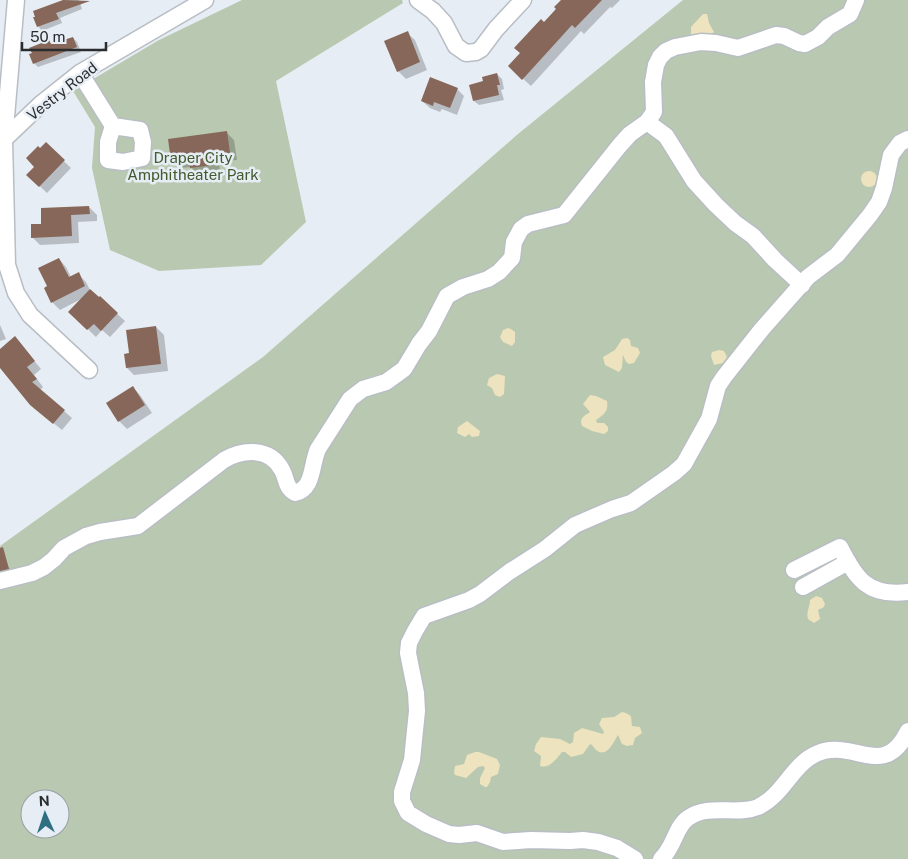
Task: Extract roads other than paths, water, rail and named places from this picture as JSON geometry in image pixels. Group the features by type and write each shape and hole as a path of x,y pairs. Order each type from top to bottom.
{"street":[{"path":"16,0 2,142 4,266 16,293 30,316 89,370"},
{"name":"Vestry Road","path":"2,142 41,104 80,73 205,0"},
{"path":"422,1 444,23 459,50 471,53 481,49 496,29 523,0"},
{"path":"0,581 20,577 44,566 64,548 86,536 138,526 224,460 235,454 255,451 275,460 282,470 290,490 295,493 301,492 306,487 310,478 318,449 350,399 363,389 386,382 404,369 429,331 447,296 488,279 499,272 512,258 514,242 521,229 536,222 564,215 620,145 630,134 647,122 654,112 653,82 656,64 666,51 675,47 701,42 738,48 776,35 805,44 818,37 828,26 850,14 856,0"},
{"path":"80,73 114,126"},
{"path":"647,122 666,136 694,181 716,205 735,223 753,236 802,285"},
{"path":"635,859 616,848 598,842 583,840 531,840 503,842 477,833 449,834 426,824 408,813 402,801 402,792 412,760 417,711 416,692 408,653 409,643 424,616 470,600 545,549 575,525 631,503 684,464 709,419 718,386 724,377 762,329 819,268 837,255 870,215 879,202 884,188 891,155 900,144 908,139"},
{"path":"794,570 840,547 860,580 870,589 884,593 908,592"},
{"path":"803,587 848,562"},
{"path":"661,859 669,851 683,823 688,818 707,812 724,810 742,811 757,807 779,792 794,770 815,755 826,751 837,751 873,757 882,756 899,746 908,731"}],"park label":[{"name":"Draper City Amphitheater Park","path":"193,166"}]}
